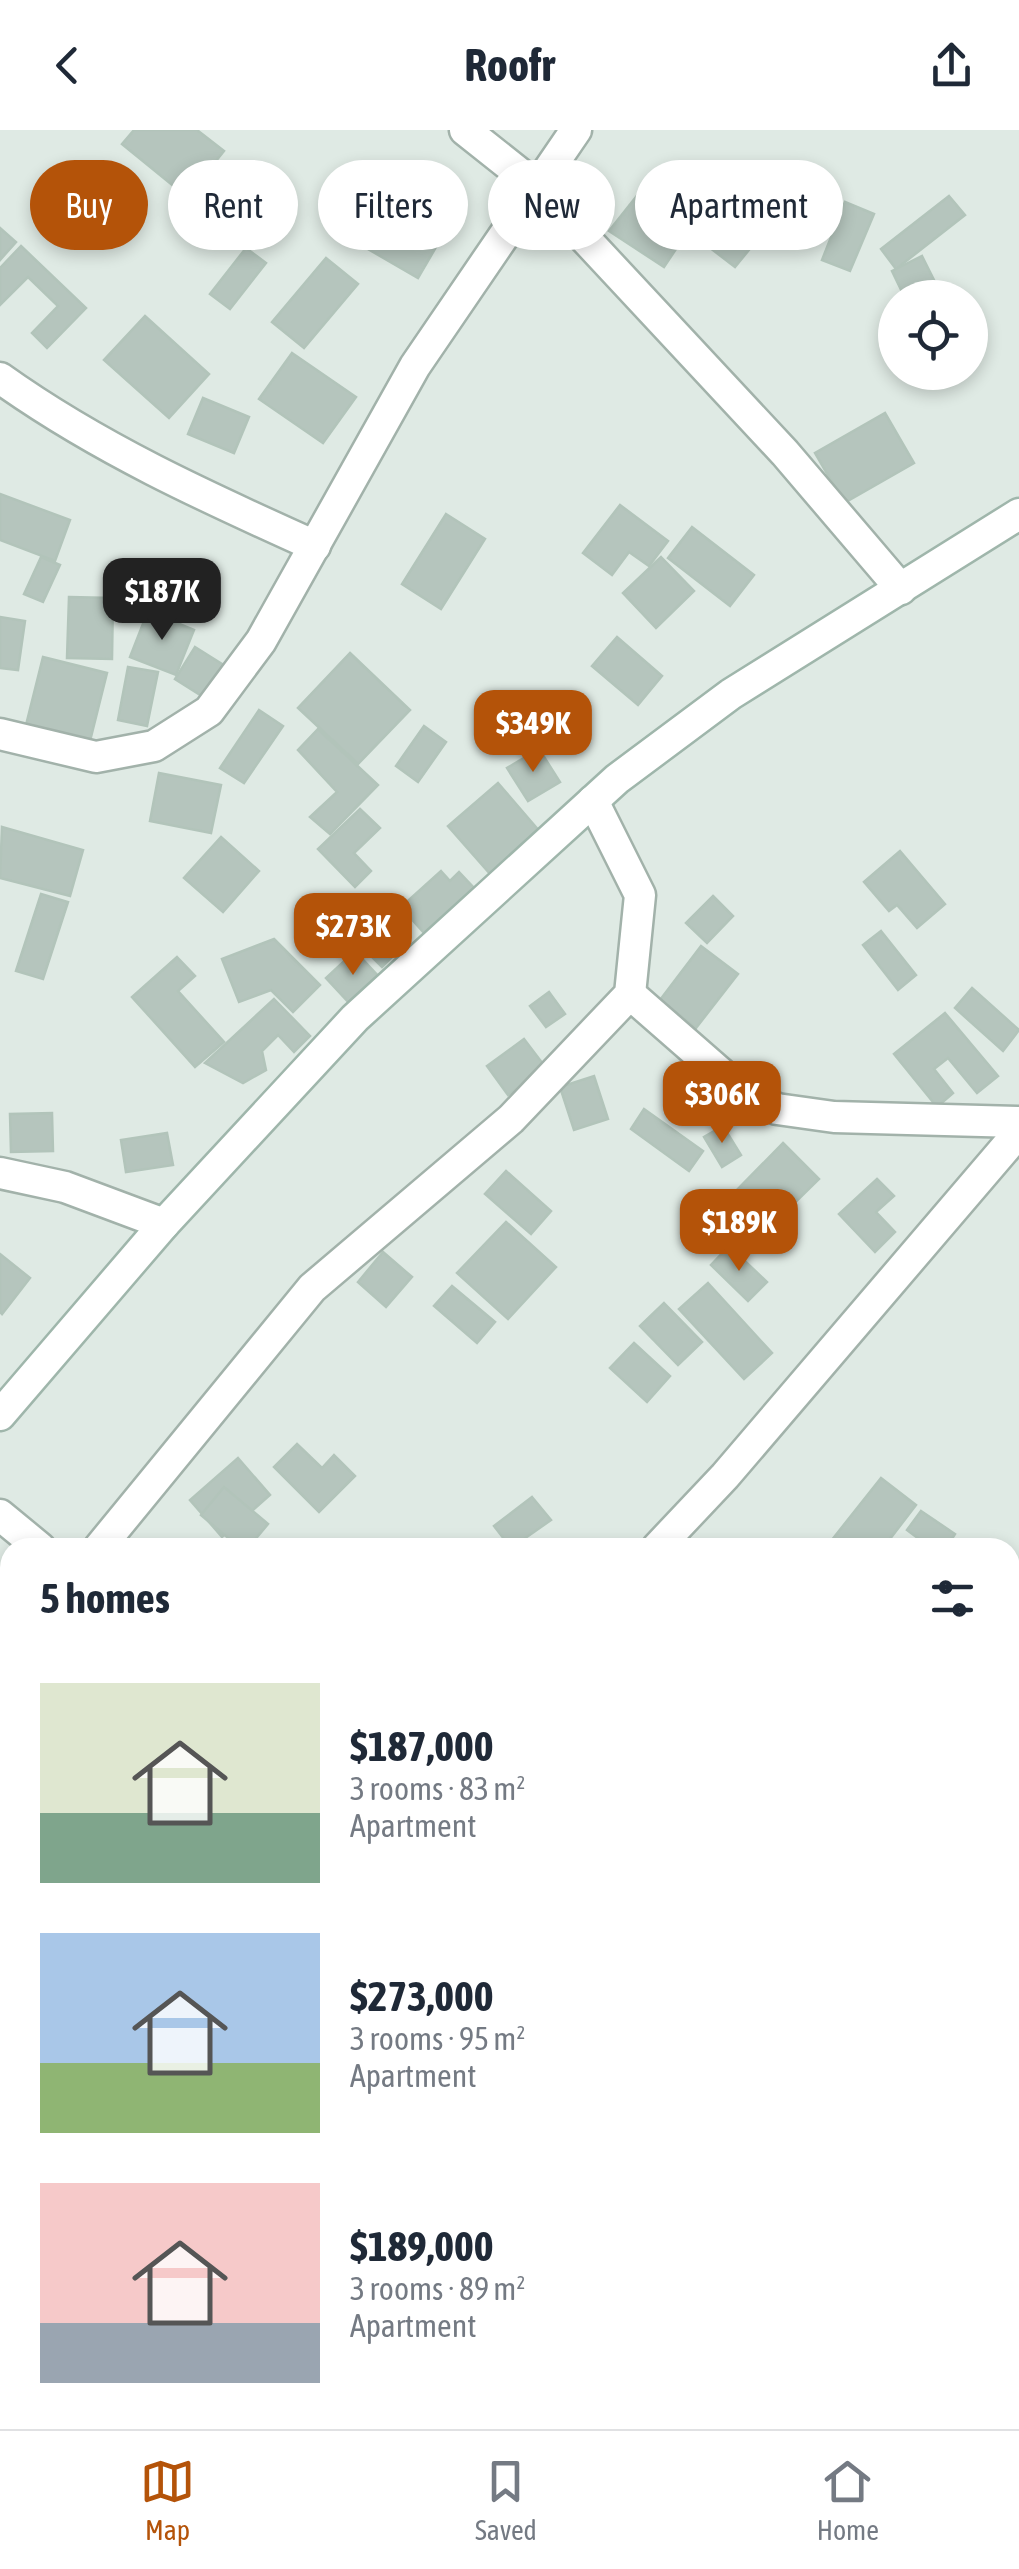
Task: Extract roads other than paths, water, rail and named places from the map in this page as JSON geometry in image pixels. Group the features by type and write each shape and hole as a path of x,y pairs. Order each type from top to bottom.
{"street":[{"path":"465,130 503,160"},
{"path":"556,160 576,130"},
{"path":"0,734 96,756 154,746 209,711 260,641 415,366 495,250"},
{"path":"596,250 785,453 900,590"},
{"path":"0,378 59,420 315,546"},
{"path":"0,1415 164,1224 355,1018 593,801 731,694 1019,514"},
{"path":"107,1538 312,1288 511,1120 630,994 640,894 593,801"},
{"path":"630,994 742,1092 778,1109 834,1117 1019,1122"},
{"path":"666,1538 736,1463 1019,1132"},
{"path":"0,1173 65,1187 164,1224"},
{"path":"0,1516 28,1538"}]}
